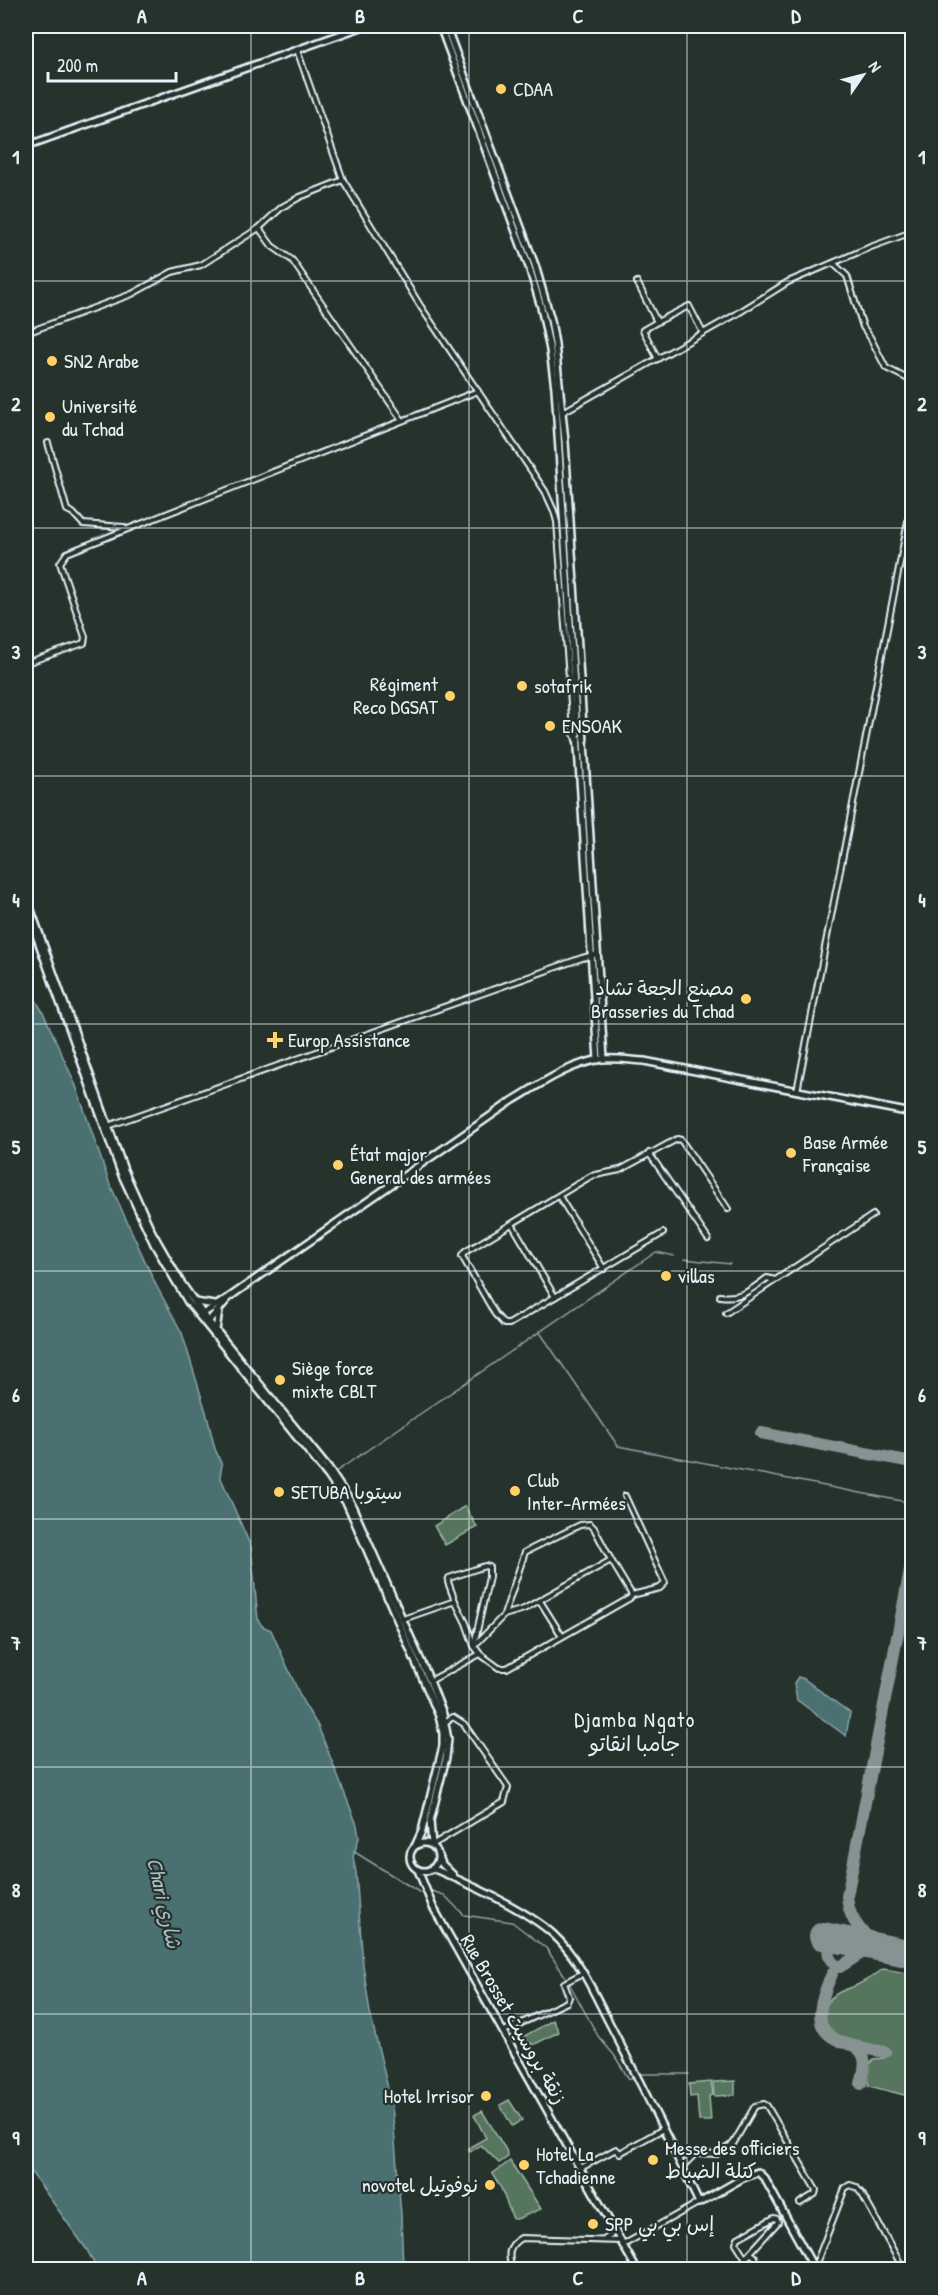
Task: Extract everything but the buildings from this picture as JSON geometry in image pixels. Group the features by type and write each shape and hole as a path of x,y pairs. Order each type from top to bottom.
{"main road":[{"path":"26,146 364,26"},
{"path":"440,26 530,267 550,350 555,388 601,1059"},
{"path":"446,26 535,265 551,320 563,412 580,741"},
{"path":"26,896 138,1214 170,1274 328,1476 347,1504 430,1681 445,1722 448,1745 430,1821 432,1845 448,1870 464,1883"},
{"path":"26,907 124,1170 147,1222 201,1315"},
{"path":"601,1050 613,1059"},
{"path":"590,1062 601,1050"},
{"path":"207,1323 218,1307 228,1298 512,1101 557,1075 590,1062 613,1059 664,1064 912,1113"},
{"path":"195,1302 218,1307"},
{"path":"201,1315 218,1307"},
{"path":"216,1330 218,1307"},
{"path":"207,1323 216,1330 328,1468 350,1501 403,1623 439,1716 443,1733 441,1757 422,1831 411,1850 409,1858 412,1865 418,1870 431,1869 464,1883 536,1921 563,1944 583,1973 699,2202 758,2172 765,2179 815,2269"},
{"path":"416,1844 424,1842 432,1845"},
{"path":"424,1884 431,1869 437,1863 438,1855"},
{"name":"Rue Brosset زنقة بروسيت","path":"418,1870 433,1907 637,2270"}],"street":[{"path":"297,50 343,180 421,307 545,491 554,511 562,576 573,734 580,741"},
{"path":"26,333 132,294 172,272 201,265 259,228 282,207 300,197 343,180"},
{"path":"259,228 272,246 292,260 402,420"},
{"path":"563,412 788,282 912,232"},
{"path":"833,263 847,276 863,327 886,368 912,381"},
{"path":"637,282 657,322"},
{"path":"658,359 643,330 689,306 703,333"},
{"path":"26,663 84,642 85,637 60,563 68,553 79,546 478,391"},
{"path":"48,443 67,510 83,524 128,527"},
{"path":"797,1092 912,501"},
{"path":"107,1126 595,954"},
{"path":"663,1233 509,1324 504,1324 495,1314 462,1256 465,1252 591,1176 620,1170 677,1139 681,1140 728,1209"},
{"path":"649,1153 708,1239"},
{"path":"559,1196 604,1269"},
{"path":"726,1313 873,1215"},
{"path":"512,1224 555,1298"},
{"path":"720,1296 732,1298 744,1294 767,1278 776,1280"},
{"path":"474,1646 489,1567 485,1566 449,1578 448,1582 474,1646 480,1654 499,1668 504,1668 615,1608 632,1595 660,1588 665,1581 625,1496"},
{"path":"474,1646 504,1615 525,1552 580,1525 590,1524 632,1595"},
{"path":"504,1615 540,1601 611,1560"},
{"path":"403,1623 455,1601"},
{"path":"540,1601 562,1636"},
{"path":"430,1681 480,1654"},
{"path":"432,1845 504,1802 508,1787 464,1724 453,1716 445,1722"},
{"path":"504,2031 567,2002 569,1997 564,1985 583,1973"},
{"path":"682,2167 697,2153 716,2154 733,2144 755,2106 764,2104 768,2106 816,2190 814,2195 800,2203"},
{"path":"581,2168 616,2149 620,2153 663,2128"},
{"path":"815,2269 845,2188 850,2185 856,2187 862,2194 903,2270"},
{"path":"512,2270 509,2250 514,2242 521,2238 603,2240 622,2243 699,2202"},
{"path":"747,2257 778,2222 777,2219 774,2218 738,2238 736,2243 751,2263 752,2270"},
{"path":"603,2240 611,2235 614,2228"},
{"path":"747,2257 754,2255 755,2259 751,2263"},
{"path":"751,2263 778,2270"}],"green space":[{"path":"465,1506 477,1527 445,1545 434,1526"},
{"path":"883,1969 912,1974 912,2097 869,2086 867,2076 869,2066 873,2059 884,2058 886,2048 858,2044 840,2037 828,2025 825,2016 827,2005 833,1996"},
{"path":"553,2020 559,2032 533,2045 531,2043 525,2046 521,2038"},
{"path":"735,2081 735,2095 714,2096 713,2082"},
{"path":"711,2082 713,2095 709,2096 711,2121 699,2121 697,2096 690,2097 689,2084"},
{"path":"509,2100 522,2120 512,2126 500,2105"},
{"path":"482,2111 506,2150 508,2157 499,2163 481,2145 470,2152 468,2148 486,2138 474,2115"},
{"path":"510,2161 541,2209 517,2219 513,2219 501,2188 492,2174"}],"water":[{"name":"Chari شاري","path":"26,984 43,1012 76,1086 109,1182 156,1285 182,1333 215,1449 222,1465 220,1476 251,1547 258,1620 262,1626 271,1630 303,1702 318,1726 357,1825 359,1838 353,1857 363,1965 370,2013 392,2105 403,2269 97,2269 87,2250 26,2165"},
{"path":"798,1677 850,1713 846,1736 797,1700 794,1683"}],"waterway":[{"path":"337,1471 656,1252 674,1256"},
{"path":"684,1259 730,1264"},
{"path":"539,1331 618,1446 912,1503"},
{"path":"353,1851 419,1892"},
{"path":"429,1890 444,1895 464,1915 512,1922 546,1948 567,1979"},
{"path":"569,1983 598,2036 614,2055 629,2079 633,2077"},
{"path":"639,2074 689,2074"}],"taxiway":[{"path":"761,1433 912,1462"},
{"path":"866,1945 858,1935 841,1933 832,1940 828,1950 831,1960 840,1967 868,1949 891,1949 874,1941 860,1930 851,1915 847,1896 912,1560"},
{"path":"832,1974 820,2011 822,2024 827,2033 836,2040 885,2052"},
{"path":"854,2046 864,2058 861,2084"}],"runway":[{"path":"823,1936 912,1954"}],"place":[{"name":"CDAA","path":"501,89"},
{"name":"SN2 Arabe","path":"52,361"},
{"name":"Université du Tchad","path":"50,417"},
{"name":"sotafrik","path":"522,686"},
{"name":"Régiment Reco DGSAT","path":"450,696"},
{"name":"ENSOAK","path":"550,726"},
{"name":"مصنع الجعة تشاد Brasseries du Tchad","path":"746,999"},
{"name":"Europ Assistance","path":"275,1040"},
{"name":"Base Armée Française","path":"791,1153"},
{"name":"État major General des armées","path":"338,1165"},
{"name":"villas","path":"666,1276"},
{"name":"Siège force mixte CBLT","path":"280,1380"},
{"name":"Club Inter-Armées","path":"515,1491"},
{"name":"SETUBA سيتوبا","path":"279,1492"},
{"name":"Hotel Irrisor","path":"486,2096"},
{"name":"Messe des officiers كتلة الضباط","path":"653,2160"},
{"name":"Hotel La Tchadienne","path":"524,2165"},
{"name":"novotel نوفوتيل","path":"490,2185"},
{"name":"SPP إس بي بي","path":"593,2224"}],"district":[{"name":"Djamba Ngato جامبا انقاتو","path":"635,1732"}]}
